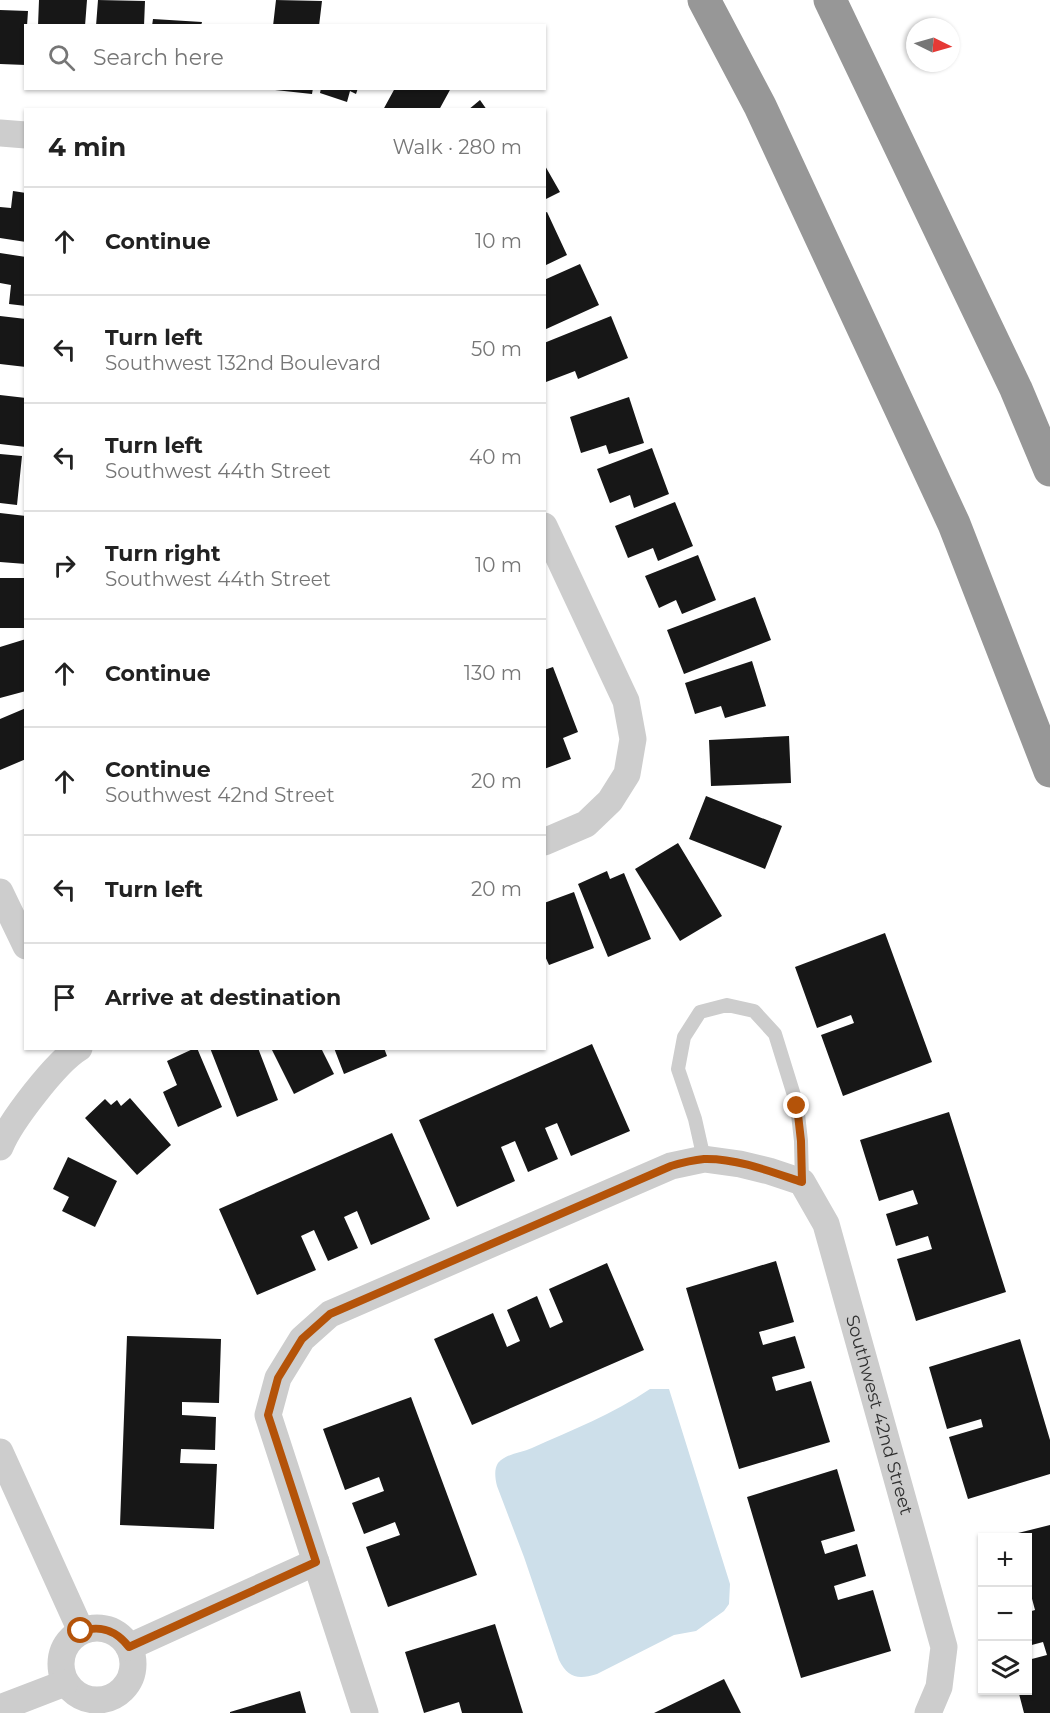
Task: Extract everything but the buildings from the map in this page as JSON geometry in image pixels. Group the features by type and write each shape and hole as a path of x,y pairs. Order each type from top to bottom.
{"highway":[{"path":"704,0 760,106 954,524 1050,771"},
{"path":"830,0 1016,389 1050,470"}],"street":[{"path":"0,134 24,135"},
{"path":"546,530 626,701 633,739 627,774 610,801 586,824 546,841"},
{"path":"0,892 24,942"},
{"path":"0,1147 5,1134 43,1084 75,1050"},
{"path":"365,1713 268,1415 278,1378 302,1339 330,1314 671,1166 704,1159 740,1164 802,1182"},
{"name":"Southwest 42nd Street","path":"802,1182 826,1224 944,1647 939,1687 928,1713"},
{"path":"0,1452 81,1631"},
{"path":"129,1647 316,1562"},
{"path":"103,1628 113,1631 129,1647 133,1670 115,1705 81,1698 65,1683 60,1671 60,1659 71,1638 81,1631 103,1628"},
{"path":"0,1708 65,1683"}],"lane":[{"path":"704,1159 695,1119 678,1069 684,1037 700,1012 727,1005 754,1011 775,1034 797,1106 802,1182"}],"water":[{"path":"650,1389 669,1389 730,1584 729,1604 724,1611 696,1631 674,1635 597,1674 584,1677 574,1676 566,1671 559,1660 497,1486 496,1468 498,1463 506,1457 592,1421"}],"route":[{"path":"81,1631 91,1628 113,1631 129,1647 316,1562 268,1415 278,1378 302,1339 330,1314 671,1166 704,1159 740,1164 802,1182 797,1106"}]}
